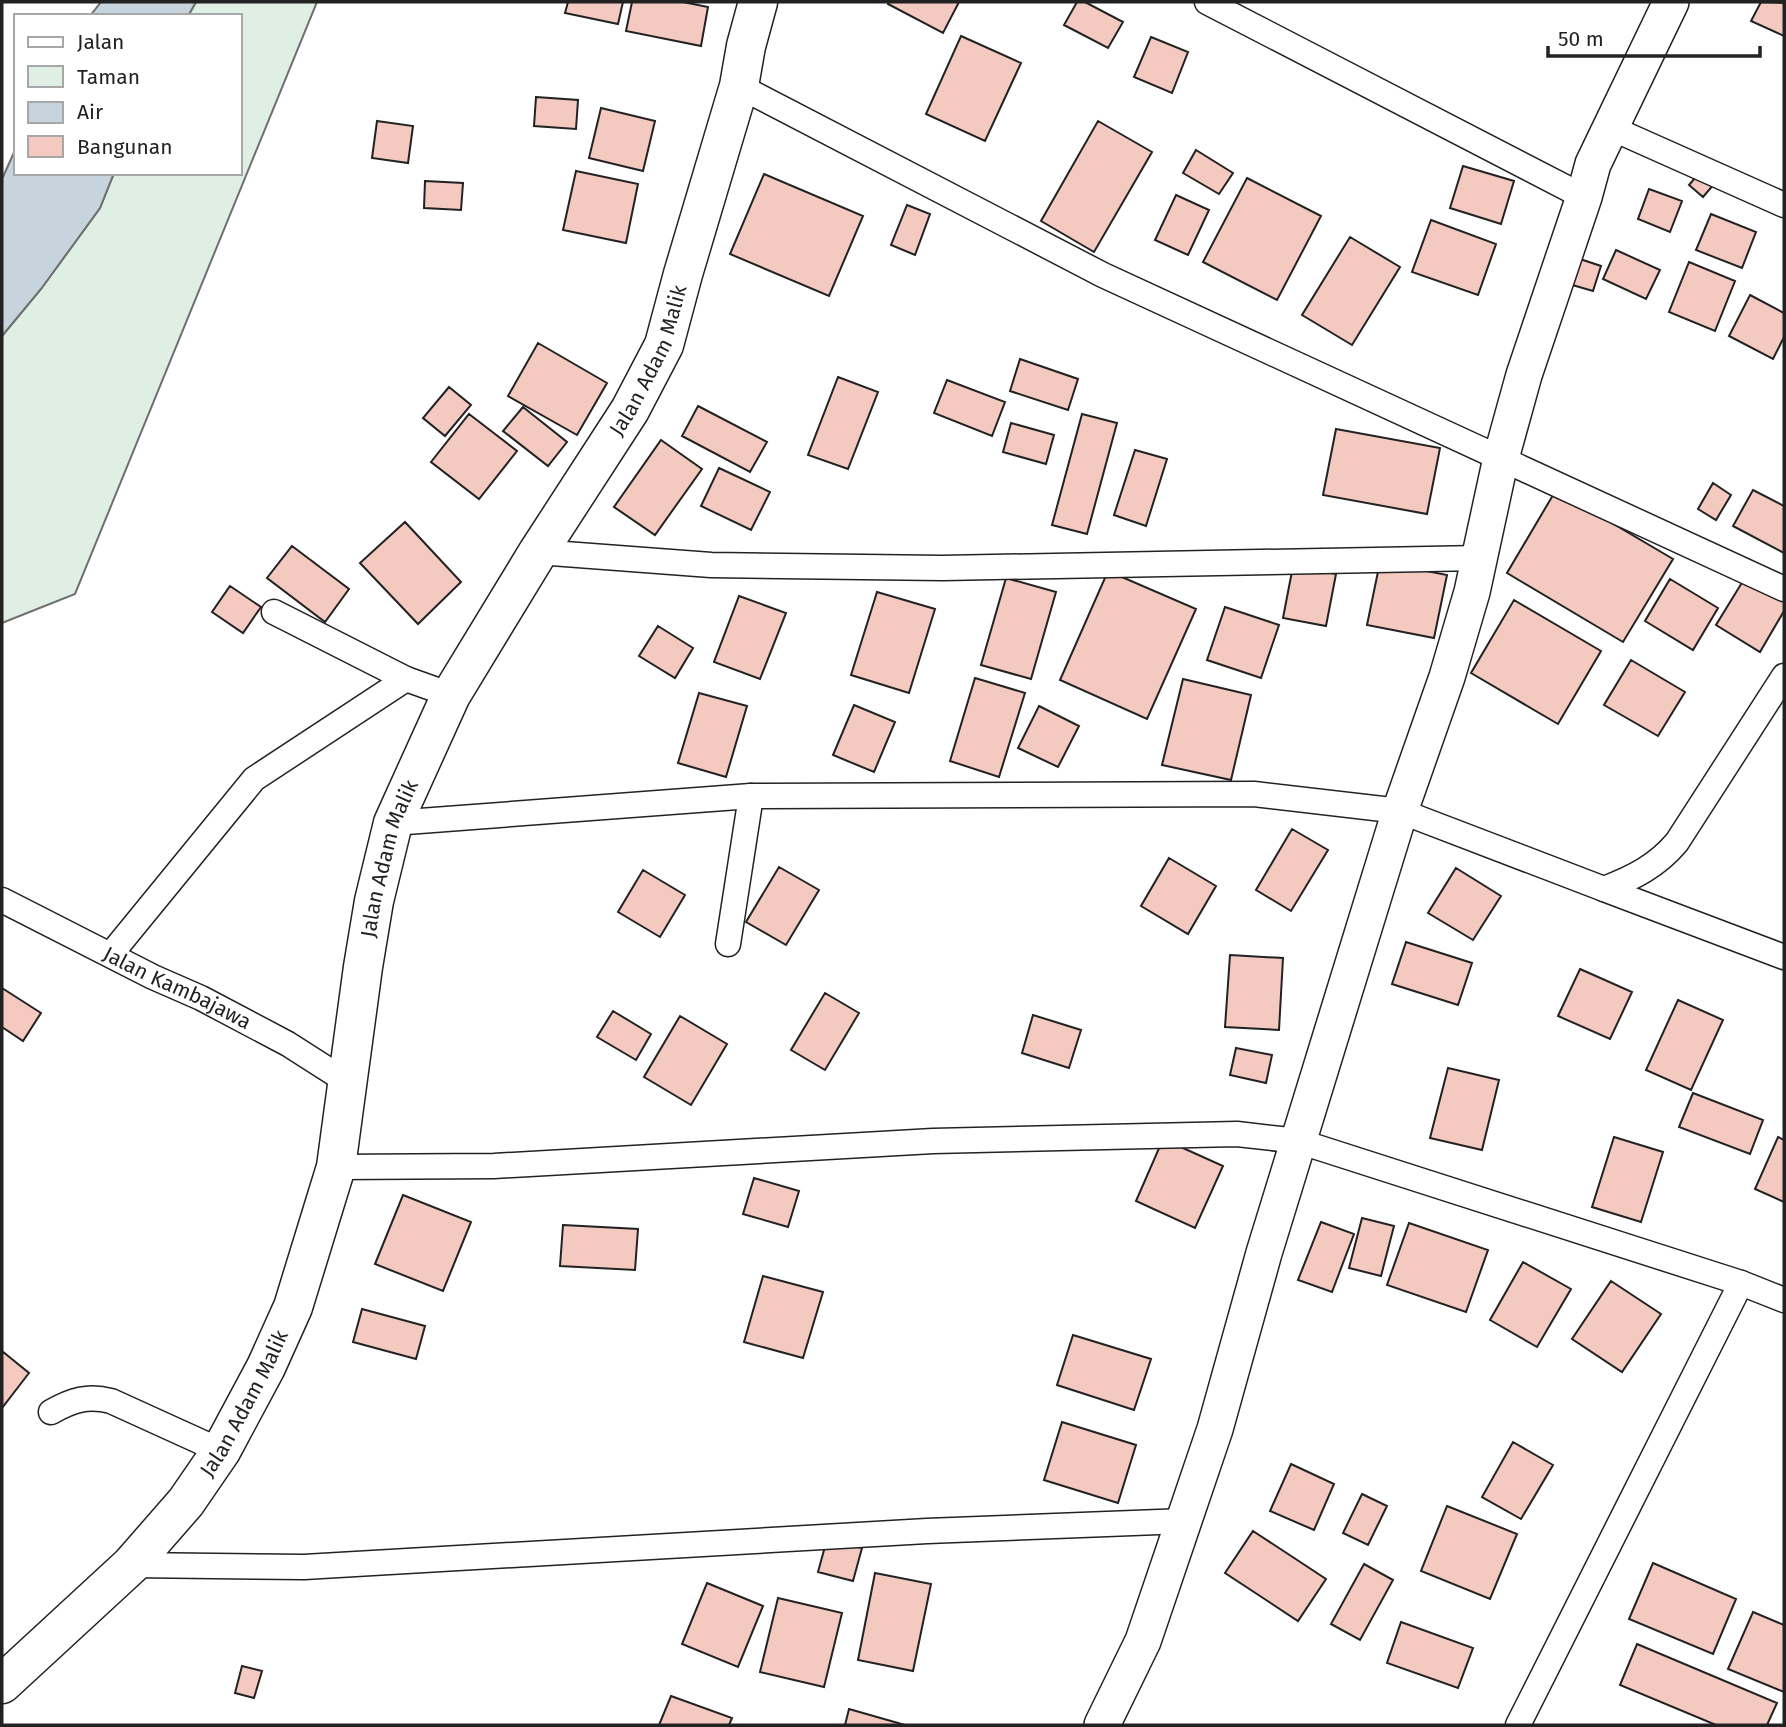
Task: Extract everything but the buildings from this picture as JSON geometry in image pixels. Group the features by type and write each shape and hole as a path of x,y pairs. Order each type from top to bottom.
{"highway":[{"name":"Jalan Adam Malik","path":"2,1684 131,1565 186,1502 221,1451 266,1367 293,1307 337,1167 374,901 393,823 451,695 538,552 630,410 664,345 739,86 758,2"}],"street":[{"path":"1207,2 1584,197"},
{"path":"1102,1725 1143,1641 1215,1429 1298,1141 1400,811 1447,677 1480,558 1501,458 1524,375 1593,164 1671,2"},
{"path":"739,86 1103,275 1784,589"},
{"path":"1609,127 1784,205"},
{"path":"538,552 711,565 943,568 1480,558"},
{"path":"274,612 406,679 451,695"},
{"path":"1604,889 1636,877 1664,858 1784,676"},
{"path":"111,954 254,779 406,679"},
{"path":"393,823 751,796 1254,794 1400,811 1784,957"},
{"path":"728,944 751,796"},
{"name":"Jalan Kambajawa","path":"2,900 288,1044 349,1083"},
{"path":"337,1167 494,1166 933,1141 1237,1134 1298,1141 1741,1283 1784,1300"},
{"path":"1518,1725 1741,1283"},
{"path":"51,1412 71,1401 95,1397 111,1401 221,1451"},
{"path":"131,1565 304,1567 927,1531 1185,1521"}],"green space":[{"path":"196,2 317,2 75,594 2,623 2,336 41,289 100,208 113,175 242,175 242,14 189,14"}],"water":[{"path":"101,2 196,2 189,14 92,14"},
{"path":"14,152 14,175 113,175 100,208 41,289 2,336 2,179"}]}
